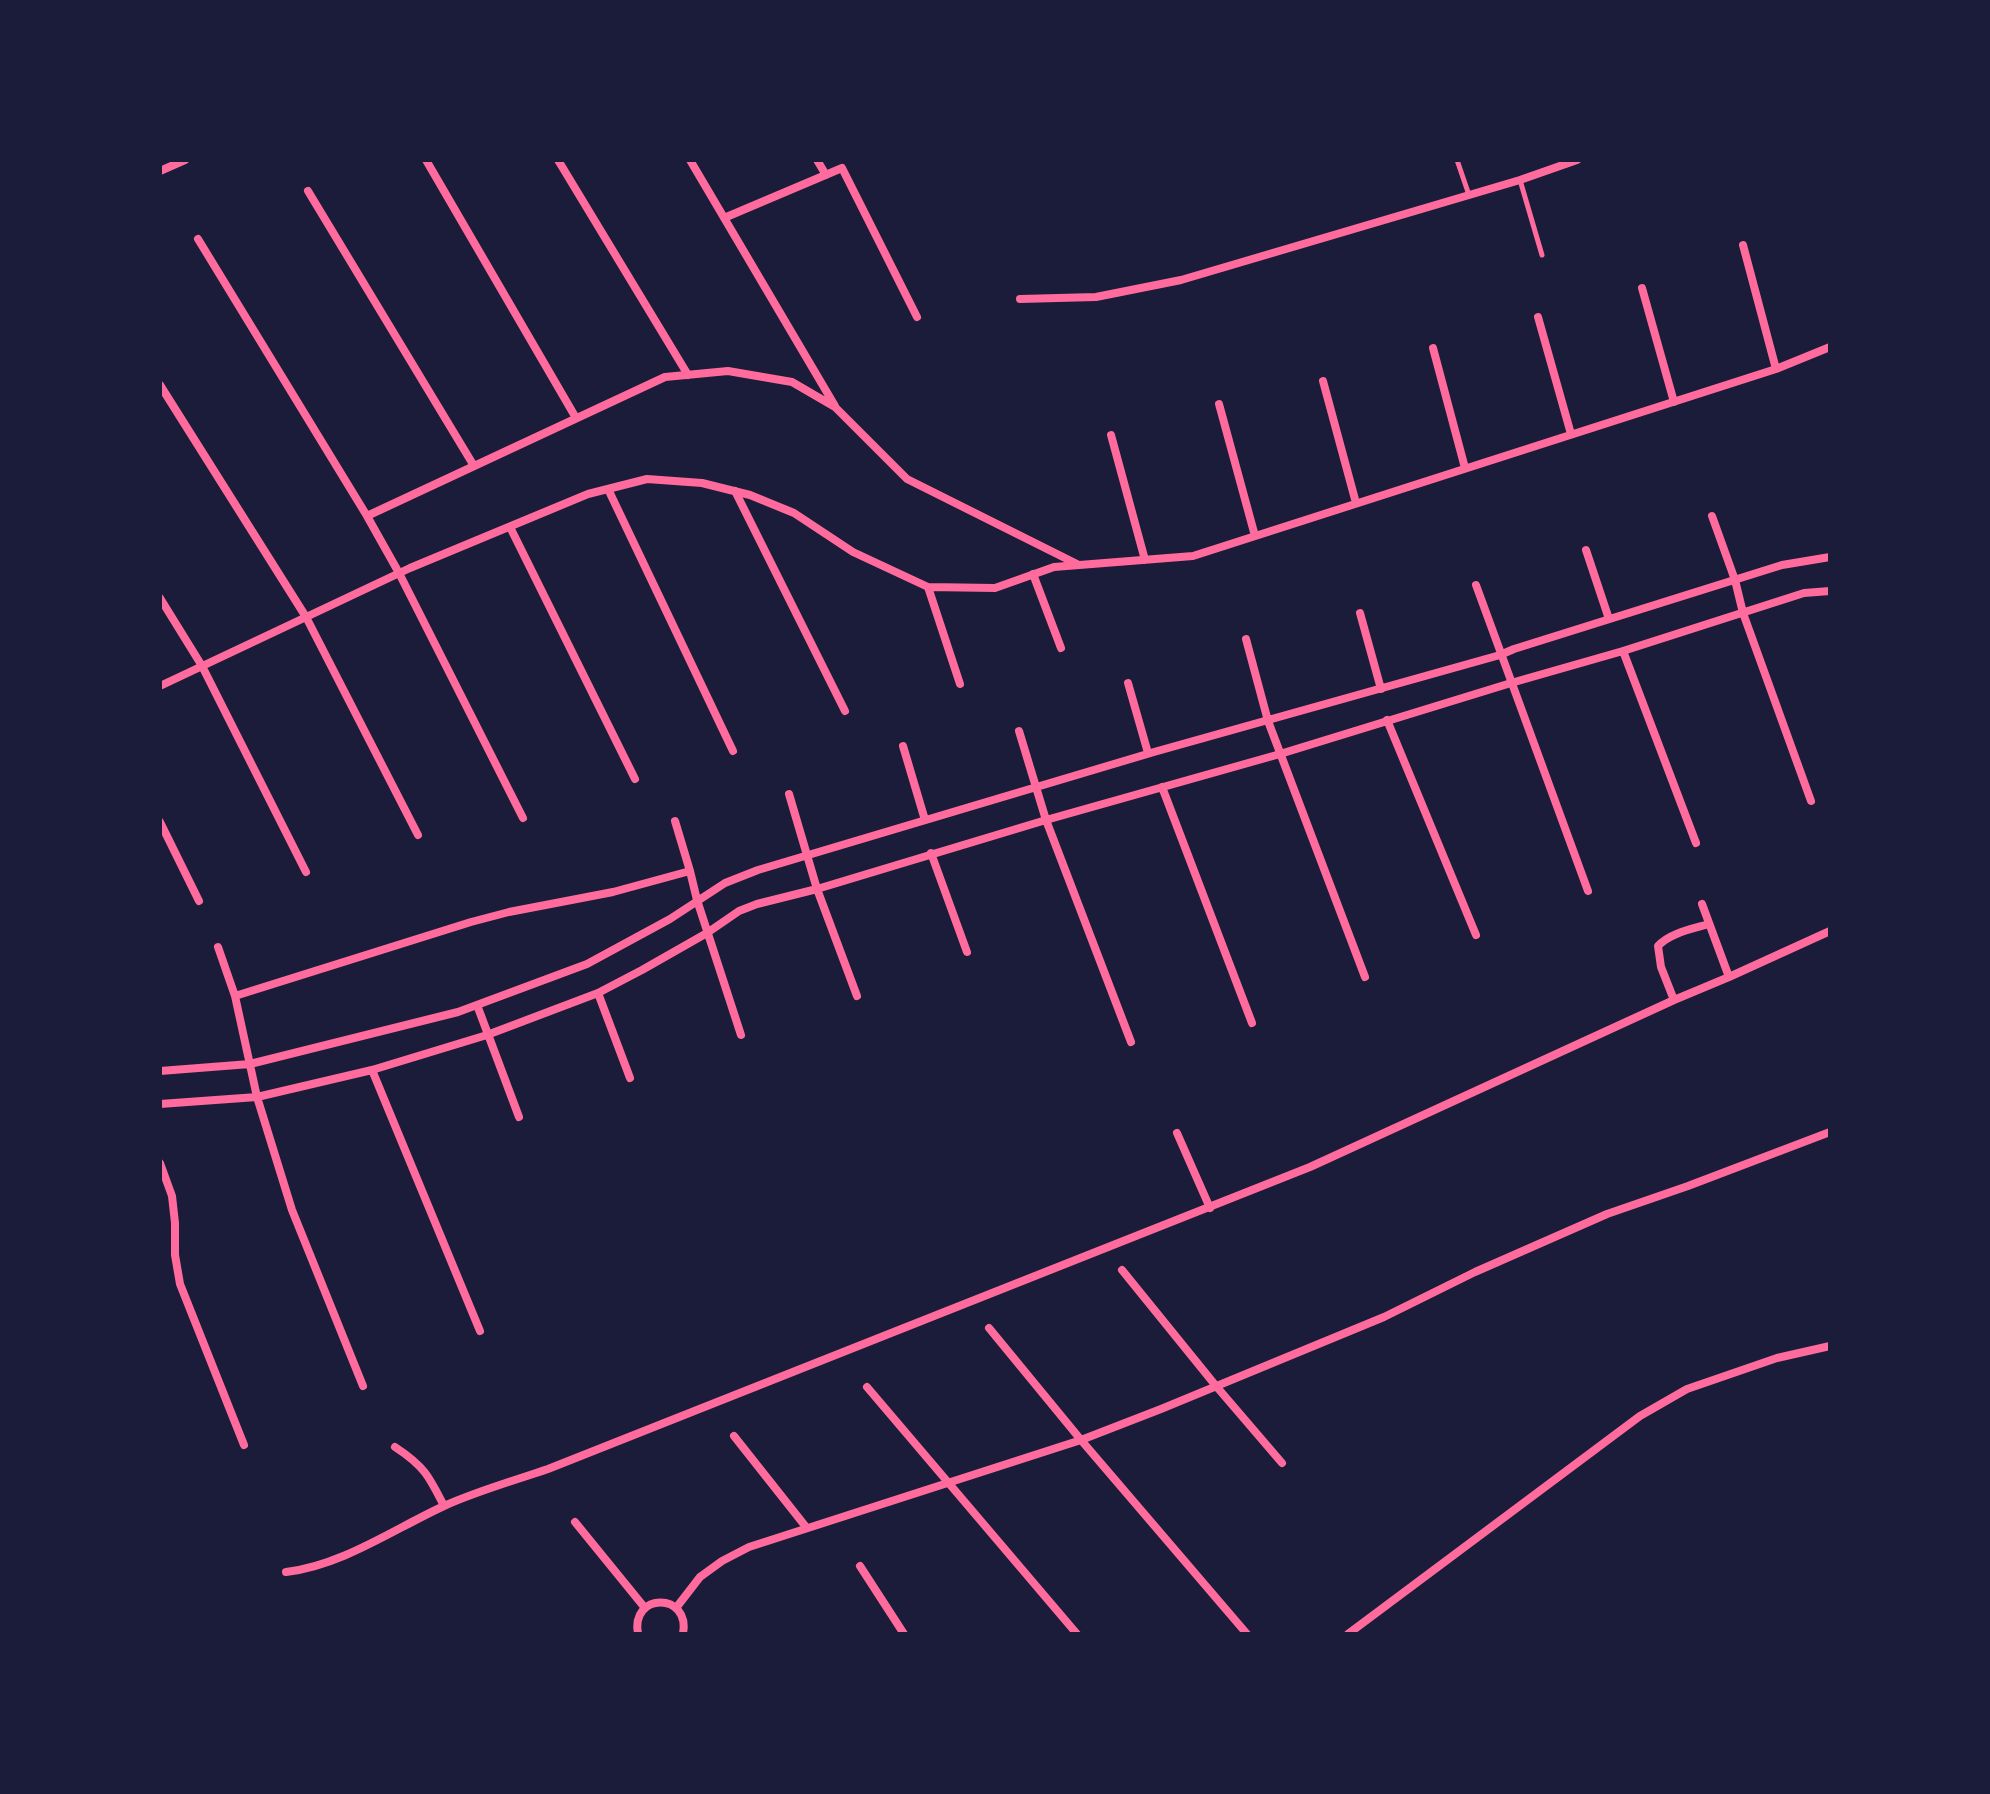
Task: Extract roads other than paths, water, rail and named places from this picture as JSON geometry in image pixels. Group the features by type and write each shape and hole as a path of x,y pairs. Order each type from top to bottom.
{"street":[{"path":"160,171 185,160"},
{"path":"426,160 576,418"},
{"path":"558,160 688,375"},
{"path":"690,160 835,407 907,479 1079,565"},
{"path":"817,160 826,175"},
{"path":"1020,299 1096,297 1181,280 1520,180 1577,160"},
{"path":"724,218 842,168 917,317"},
{"path":"308,191 474,466"},
{"path":"198,239 399,573 523,818"},
{"path":"1743,245 1776,369"},
{"path":"1642,288 1674,402"},
{"path":"1538,317 1571,434"},
{"path":"160,686 399,573 588,494 647,479 702,483 750,495 794,513 853,552 928,587 995,588 1054,567 1193,556 1776,369 1830,347"},
{"path":"1433,348 1465,468"},
{"path":"367,516 665,377 728,371 792,382 835,407"},
{"path":"1323,381 1356,503"},
{"path":"160,385 306,617 418,835"},
{"path":"1219,404 1255,536"},
{"path":"1111,435 1145,560"},
{"path":"608,489 733,751"},
{"path":"735,491 845,711"},
{"path":"1712,516 1735,580 1743,613 1811,801"},
{"path":"510,527 635,779"},
{"path":"1586,550 1609,619"},
{"path":"160,1071 250,1064 458,1012 587,964 670,919 725,883 758,870 1148,753 1500,655 1782,565 1830,557"},
{"path":"1033,574 1061,648"},
{"path":"1476,585 1588,891"},
{"path":"928,587 960,684"},
{"path":"160,1104 257,1097 372,1070 487,1035 598,993 707,933 739,911 757,904 1280,754 1804,593 1830,591"},
{"path":"160,598 202,666 306,872"},
{"path":"1360,613 1381,689"},
{"path":"1246,639 1268,721 1365,977"},
{"path":"1623,651 1696,843"},
{"path":"1128,683 1148,753"},
{"path":"1387,720 1476,935"},
{"path":"1019,731 1046,820 1131,1042"},
{"path":"903,746 925,820"},
{"path":"1162,787 1252,1023"},
{"path":"789,794 817,889 857,996"},
{"path":"675,821 707,933 741,1035"},
{"path":"160,822 199,901"},
{"path":"931,853 967,952"},
{"path":"235,996 471,922 613,892 690,871"},
{"path":"1702,904 1729,977"},
{"path":"1674,1000 1661,967 1658,946 1675,935 1709,924"},
{"path":"286,1572 354,1552 444,1506 486,1489 548,1469 1310,1167 1830,931"},
{"path":"218,947 235,996 257,1097 292,1210 363,1386"},
{"path":"598,993 630,1078"},
{"path":"477,1005 519,1117"},
{"path":"372,1070 480,1331"},
{"path":"676,1608 700,1577 749,1547 1081,1440 1384,1317 1475,1272 1595,1219 1830,1132"},
{"path":"1177,1133 1210,1208"},
{"path":"160,1163 172,1196 180,1284 244,1445"},
{"path":"1122,1270 1282,1463"},
{"path":"989,1328 1247,1634"},
{"path":"1348,1634 1640,1416 1687,1389 1777,1358 1830,1346"},
{"path":"867,1387 1077,1634"},
{"path":"734,1436 806,1527"},
{"path":"395,1447 415,1460 428,1474 444,1506"},
{"path":"575,1522 645,1608"},
{"path":"860,1566 904,1634"},
{"path":"638,1634 636,1622 639,1615 645,1608 660,1602 676,1608 684,1622 683,1634"}],"lane":[{"path":"1457,160 1469,195"},
{"path":"1520,180 1542,255"}]}
